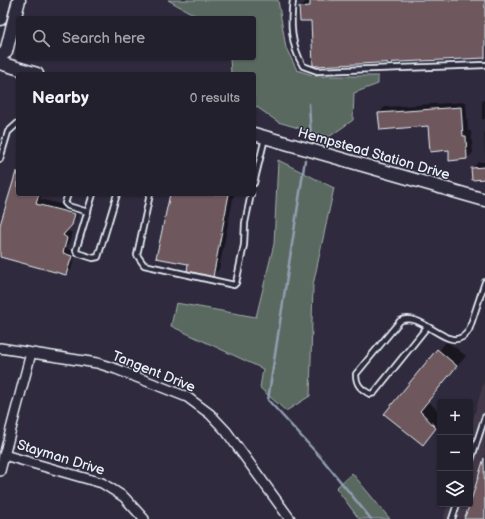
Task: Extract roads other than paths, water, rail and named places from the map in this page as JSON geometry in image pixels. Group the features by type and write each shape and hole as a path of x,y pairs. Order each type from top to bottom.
{"street":[{"path":"0,20 5,0"},
{"path":"0,56 6,52 19,0"},
{"path":"0,63 30,72"},
{"name":"Hempstead Station Drive","path":"259,136 485,200"},
{"name":"Tangent Drive","path":"0,348 97,363 176,393 199,405 226,431 290,519"},
{"path":"0,471 31,353"},
{"name":"Stayman Drive","path":"4,455 102,483 124,497 144,519"}],"lane":[{"path":"293,0 290,24 296,53 303,66 317,71 485,65"},
{"path":"0,159 8,132 16,126"},
{"path":"256,164 259,136"},
{"path":"67,196 65,203 68,206 88,212"},
{"path":"92,196 76,250 77,253 93,258 98,257 116,196"},
{"path":"150,196 137,255 138,259 144,264 234,285 236,283 244,245 244,223 251,196"},
{"path":"428,327 374,393 370,394 360,388 356,381 356,374 400,321 406,318 412,319 428,327 449,338 457,340 465,336 469,330 485,282"},
{"path":"473,454 485,416"},
{"path":"452,519 456,507"}],"waterway":[{"path":"309,104 311,138"},
{"path":"305,160 268,400 323,460 371,519"}]}
